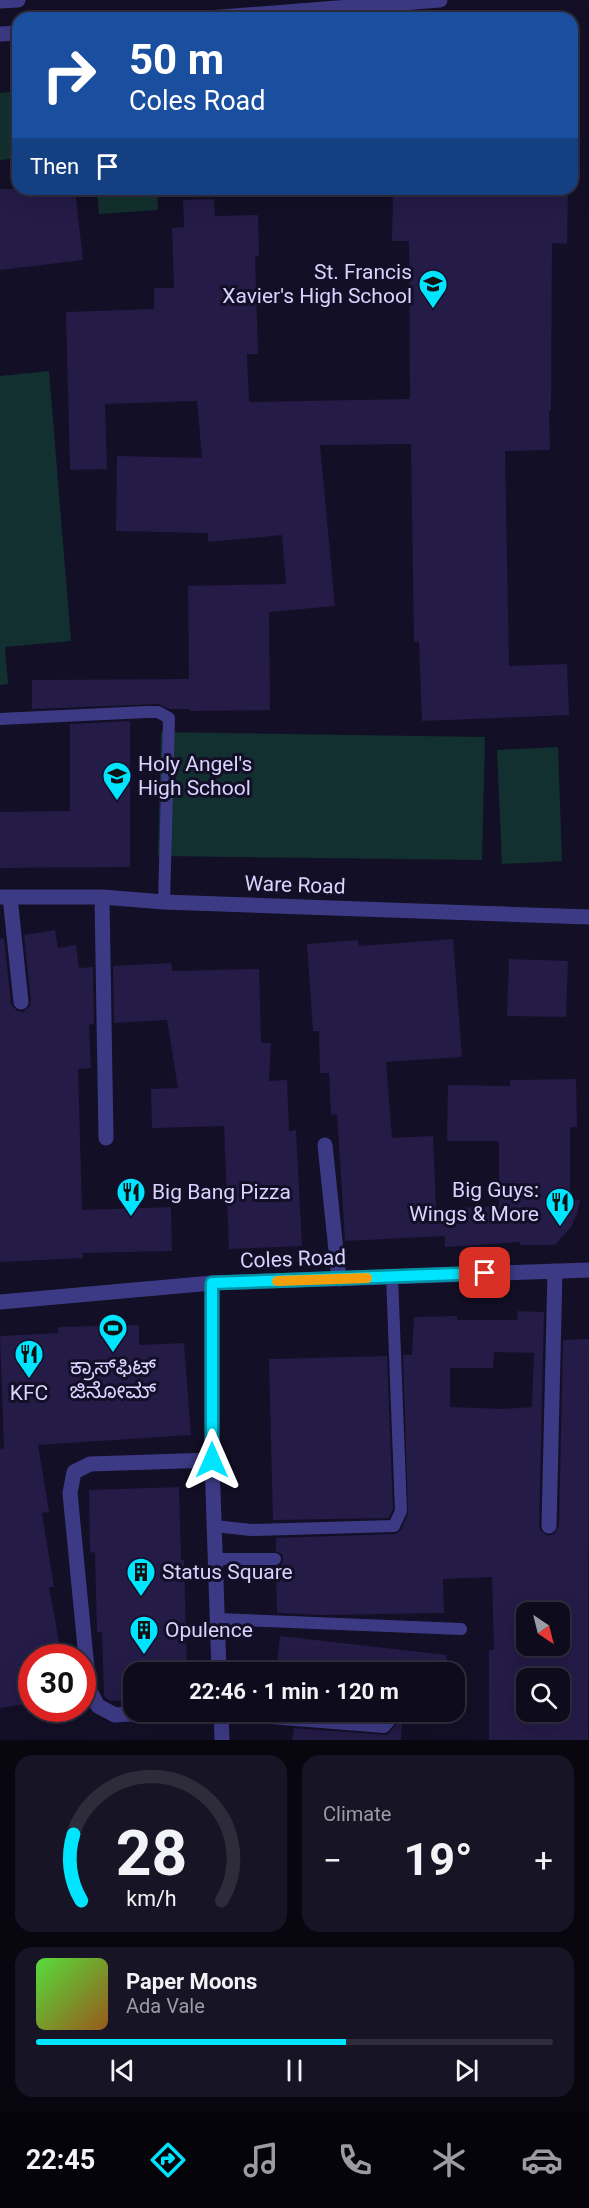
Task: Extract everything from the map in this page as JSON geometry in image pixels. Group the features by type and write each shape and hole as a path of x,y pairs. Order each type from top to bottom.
{"street":[{"path":"0,2 18,0"},
{"path":"285,12 440,0"},
{"path":"5,897 21,1002"},
{"name":"Ware Road","path":"5,897 102,897 164,902 589,917"},
{"path":"102,897 106,1138"},
{"path":"325,1145 339,1279"},
{"name":"Coles Road","path":"0,1302 212,1283 589,1270"},
{"path":"549,1526 555,1271"},
{"path":"212,1283 212,1460 219,1662"},
{"path":"123,1714 115,1715 98,1706 89,1689 70,1492 74,1472 90,1464 212,1460"},
{"path":"221,1722 222,1740"}],"lane":[{"path":"0,719 146,712 158,712 168,718 164,902"},
{"path":"214,1526 251,1530 394,1526 401,1511 392,1276"},
{"path":"216,1559 275,1559"},
{"path":"217,1619 461,1629"},
{"path":"326,1722 384,1727 388,1722"}],"green space":[{"path":"12,92 12,159 0,160 0,93"},
{"path":"97,195 157,195 158,210 99,214"},
{"path":"49,371 71,641 5,647 8,684 0,685 0,376"},
{"path":"161,732 485,737 482,860 158,856"},
{"path":"558,747 562,861 502,864 497,750"}],"building":[{"path":"0,189 12,189 12,195 76,195 83,260 0,270"},
{"path":"393,195 568,195 567,244 552,243 550,450 505,451 509,666 567,664 569,715 422,721 419,642 414,642 411,444 320,445 335,606 269,612 270,710 190,711 190,709 170,709 158,704 32,709 32,680 189,679 188,586 286,584 282,535 208,542 208,533 116,531 117,456 202,458 197,401 105,404 107,469 70,470 66,312 154,309 154,288 174,288 172,228 184,227 183,200 214,199 215,216 258,215 259,256 255,256 258,354 247,354 249,402 410,399 409,241 392,241"},
{"path":"130,721 130,867 0,868 0,812 70,811 70,724"},
{"path":"55,930 58,948 76,945 79,968 93,967 94,1024 89,1025 91,1068 78,1069 82,1210 171,1207 172,1251 83,1253 83,1258 0,1262 0,939 4,938 11,1004 17,1011 23,1012 30,1006 31,1001 24,935"},
{"path":"453,939 462,1057 386,1062 392,1138 433,1136 436,1209 499,1206 499,1141 447,1141 448,1085 510,1086 510,1080 576,1079 577,1127 570,1127 570,1201 580,1200 571,1227 555,1245 520,1245 520,1242 445,1247 445,1236 345,1241 337,1114 331,1115 329,1073 320,1073 319,1031 313,1031 307,944 358,940 359,946"},
{"path":"509,959 568,961 566,1017 507,1016"},
{"path":"171,963 172,971 259,969 261,1043 271,1043 269,1081 287,1080 289,1131 296,1130 302,1246 229,1249 224,1126 152,1128 151,1089 178,1088 167,1020 114,1023 113,966"},
{"path":"518,1311 544,1312 539,1526 541,1531 548,1536 554,1534 559,1526 563,1340 589,1339 588,1740 489,1740 489,1650 494,1650 492,1577 443,1579 444,1613 324,1615 277,1613 276,1567 282,1564 283,1558 282,1554 276,1551 276,1538 395,1534 401,1530 408,1514 403,1355 412,1355 414,1317 457,1316 457,1320 517,1320","holes":["494,1352 534,1353 532,1407 503,1409 450,1407 450,1368 493,1368"]},
{"path":"139,1325 139,1345 184,1343 191,1435 38,1445 49,1512 42,1513 54,1587 49,1587 59,1644 18,1644 18,1705 0,1708 0,1449 4,1448 0,1336 58,1333 58,1327"},
{"path":"387,1356 393,1509 389,1518 273,1520 269,1359"},
{"path":"179,1487 187,1662 123,1662 123,1700 110,1701 104,1696 102,1632 97,1632 95,1552 90,1553 89,1490"},
{"path":"280,1636 447,1655 446,1662 277,1662"},
{"path":"399,1722 402,1722 401,1740 292,1740 294,1728 387,1735"}],"slow traffic":[{"path":"277,1281 367,1278"}],"place":[{"name":"St. Francis Xavier's High School","path":"433,310"},
{"name":"Holy Angel's High School","path":"117,802"},
{"name":"Big Bang Pizza","path":"131,1218"},
{"name":"Big Guys: Wings & More","path":"560,1228"},
{"name":"ಕ್ರಾಸ್‌ಫಿಟ್ ಜಿನೋಮ್","path":"113,1354"},
{"name":"KFC","path":"29,1380"},
{"name":"Status Square","path":"141,1598"},
{"name":"Opulence","path":"144,1656"}],"route":[{"path":"212,1460 212,1283 485,1273"}]}
